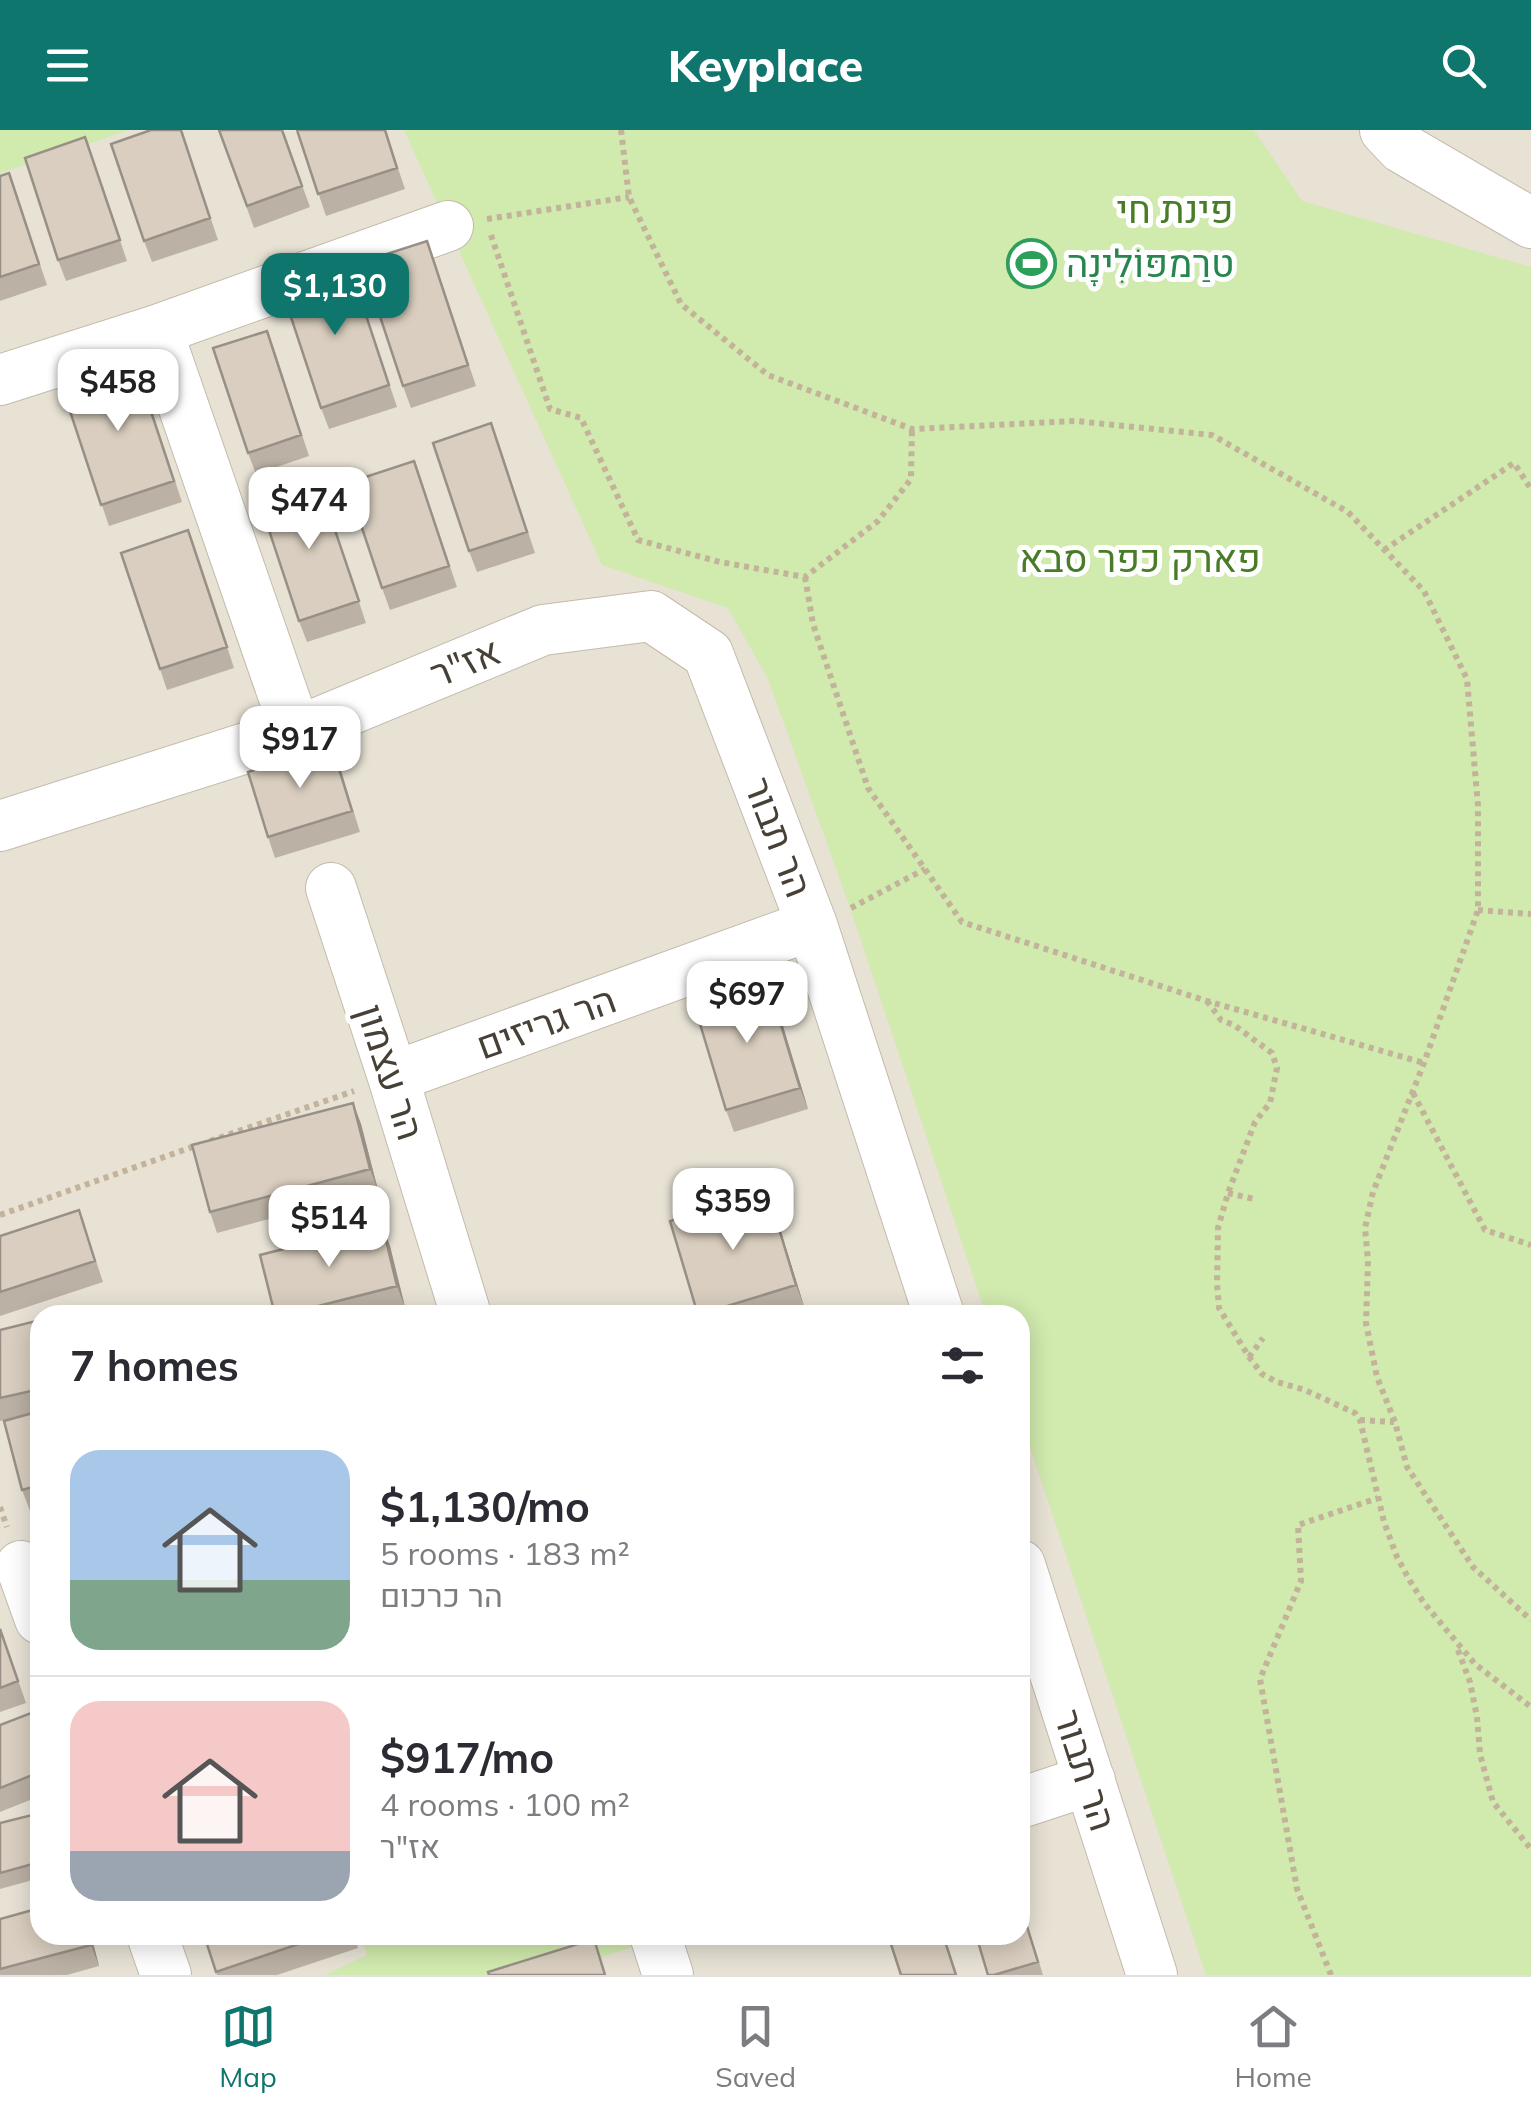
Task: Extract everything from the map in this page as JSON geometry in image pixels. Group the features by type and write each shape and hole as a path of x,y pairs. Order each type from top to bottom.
{"street":[{"path":"1386,130 1402,148 1531,223"},
{"path":"0,380 157,330 448,226"},
{"path":"157,330 296,732"},
{"name":"אז\"ר","path":"0,826 296,732 543,630 651,616"},
{"name":"הר תבור","path":"651,616 708,654 812,925 936,1305"},
{"name":"הר עצמון","path":"331,888 463,1305"},
{"name":"הר גריזים","path":"393,1077 812,925"},
{"path":"15,1550 30,1591"},
{"name":"הר תבור","path":"1030,1596 1152,1975"},
{"path":"1030,1799 1090,1780"},
{"path":"156,1945 166,1975"},
{"path":"659,1945 668,1975"}],"path":[{"path":"621,130 629,197 681,304 768,375 912,429 1076,421 1212,434 1348,512 1424,591 1467,679 1478,806 1478,910 1424,1064 1373,1192 1365,1228 1366,1323 1377,1377 1395,1422 1406,1467 1473,1567 1531,1620"},
{"path":"629,197 486,220 550,409 581,418 638,540 720,562 805,577 878,521 911,479 912,429"},
{"path":"1384,550 1514,462 1531,489"},
{"path":"805,577 814,624 868,788 962,922 1424,1064"},
{"path":"812,925 925,869"},
{"path":"1478,910 1531,914"},
{"path":"1207,1000 1221,1020 1272,1054 1276,1068 1270,1103 1254,1122 1218,1228 1219,1308 1262,1374 1356,1414 1384,1522 1410,1581 1424,1604 1475,1664 1531,1707"},
{"path":"0,1215 393,1077"},
{"path":"1412,1092 1485,1230 1531,1245"},
{"path":"1228,1192 1254,1199"},
{"path":"1248,1358 1262,1338"},
{"path":"1360,1420 1395,1422"},
{"path":"1331,1975 1298,1888 1260,1679 1301,1581 1298,1525 1378,1498"},
{"path":"0,1507 15,1550"},
{"path":"1456,1644 1470,1682 1480,1754 1494,1802 1531,1849"}],"shaded area":[{"path":"0,130 1531,130 1531,1975 0,1975"}],"green space":[{"path":"0,130 129,130 0,173"},
{"name":"פארק כפר סבא","path":"404,130 1254,130 1302,201 1531,267 1531,1975 1206,1975 1030,1447 1030,1305 983,1305 850,908 768,679 728,608 602,565"},
{"path":"364,1945 633,1947 544,1975 325,1975 367,1955"}],"building":[{"path":"151,130 181,130 210,218 144,241 111,144"},
{"path":"219,130 282,130 302,186 247,206"},
{"path":"297,130 385,130 397,168 318,194"},
{"path":"85,137 120,240 58,260 25,158"},
{"path":"9,173 39,264 0,277 0,176"},
{"path":"427,241 468,365 403,386 362,262"},
{"path":"350,267 389,385 321,408 282,290"},
{"path":"267,331 301,435 248,453 213,348"},
{"path":"135,363 174,481 101,505 62,387"},
{"path":"491,423 527,532 469,551 433,443"},
{"path":"414,461 449,566 382,588 347,483"},
{"path":"319,483 359,601 299,621 260,503"},
{"path":"188,530 227,647 160,669 121,553"},
{"path":"332,746 352,811 268,837 248,772"},
{"path":"768,982 800,1088 726,1110 694,1004"},
{"path":"353,1103 370,1169 210,1212 192,1145"},
{"path":"768,1192 796,1285 731,1305 695,1305 670,1221"},
{"path":"79,1210 95,1261 0,1292 0,1236"},
{"path":"382,1224 397,1286 322,1305 272,1305 260,1255"},
{"path":"30,1322 30,1391 0,1398 0,1330"},
{"path":"30,1414 30,1488 22,1490 4,1421"},
{"path":"0,1629 18,1681 0,1688"},
{"path":"30,1713 30,1776 0,1788 0,1725"},
{"path":"30,1816 30,1865 0,1873 0,1823"},
{"path":"30,1911 30,1945 91,1945 0,1969 0,1919"},
{"path":"1030,1936 1038,1962 988,1975 979,1945 1030,1945"},
{"path":"207,1945 296,1945 216,1972"},
{"path":"575,1945 596,1945 605,1975 489,1975 488,1972"},
{"path":"891,1945 946,1945 956,1975 901,1975"}],"place":[{"name":"טרַמפּוֹלִינָה","path":"1031,263"}],"park label":[{"name":"פינת חי","path":"1175,209"}]}
